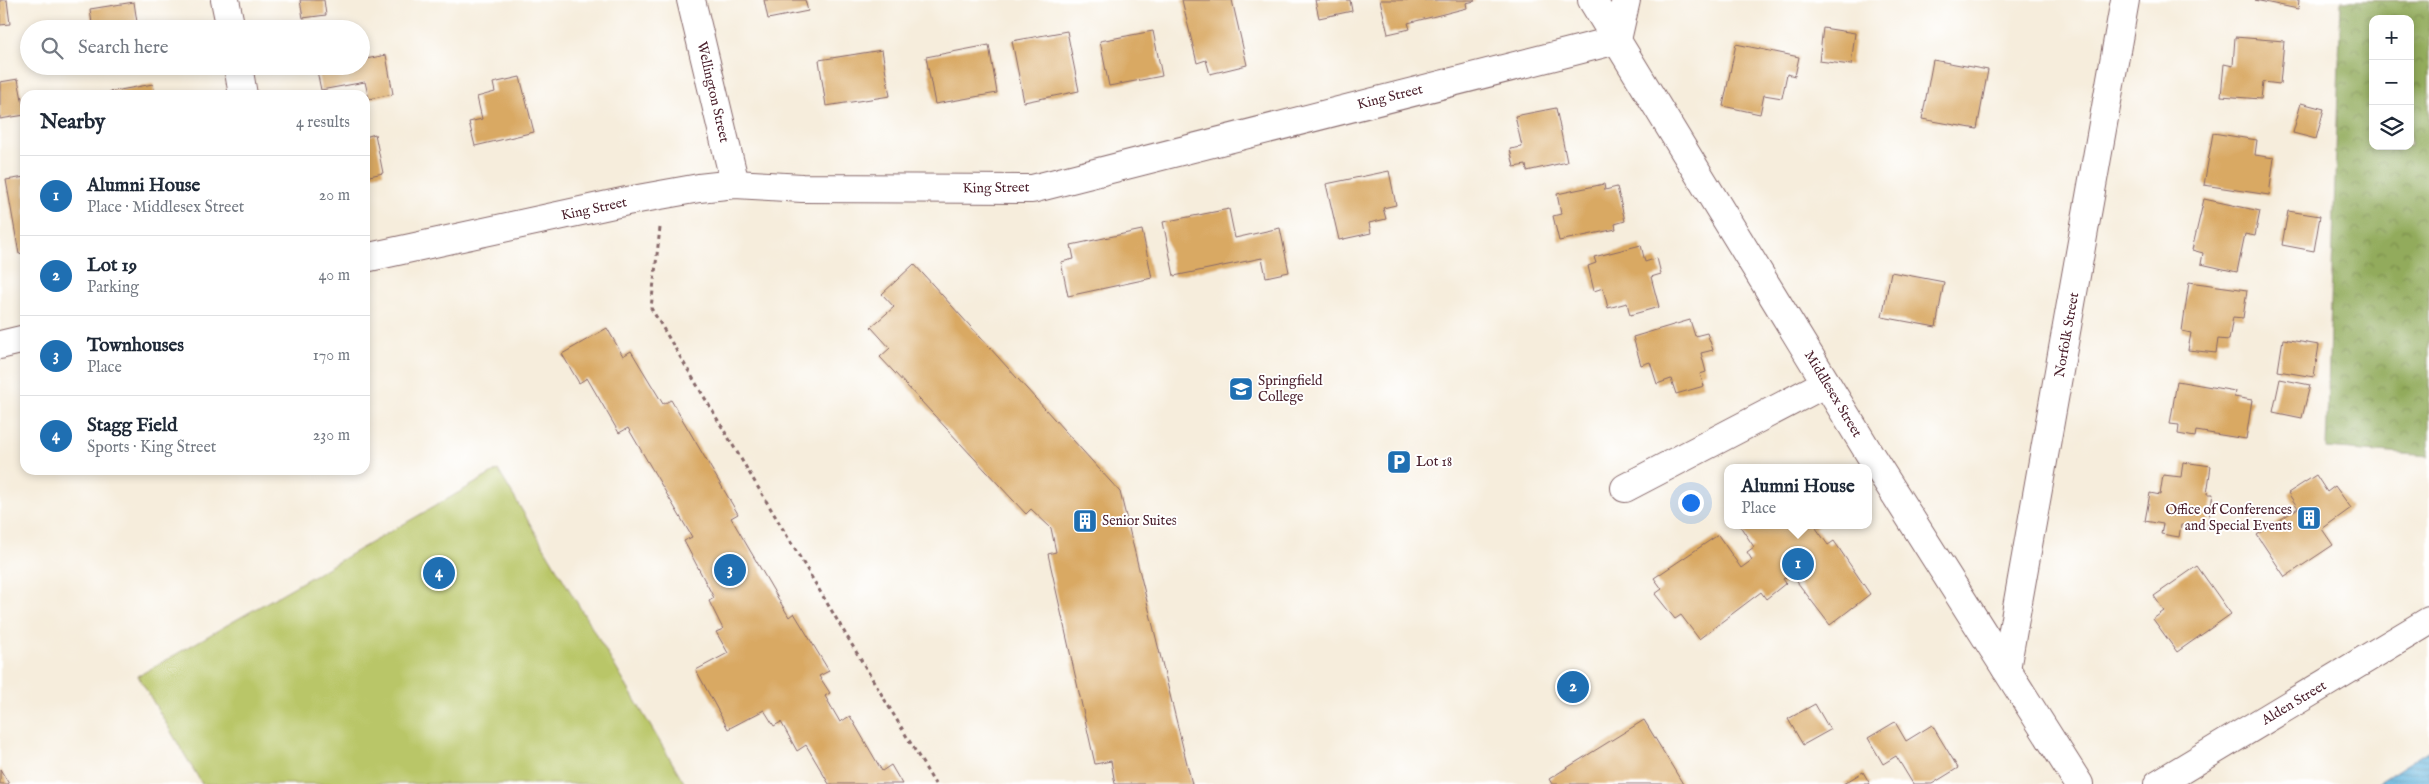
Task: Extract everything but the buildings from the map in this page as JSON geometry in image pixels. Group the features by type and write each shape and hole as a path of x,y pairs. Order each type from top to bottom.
{"street":[{"path":"225,0 228,20"},
{"name":"Wellington Street","path":"691,0 735,184"},
{"name":"Middlesex Street","path":"1592,0 1826,382 2079,784"},
{"path":"1617,40 1626,0"},
{"name":"Norfolk Street","path":"2006,669 2125,0"},
{"name":"King Street","path":"370,257 663,195 735,184 802,188 1032,189 1617,40"},
{"path":"240,75 242,90"},
{"path":"0,345 20,340"},
{"path":"1625,488 1826,382"},
{"name":"Alden Street","path":"2158,784 2429,622"}],"path":[{"path":"663,195 651,308 935,784"}],"green space":[{"path":"2429,0 2429,456 2326,448 2341,1"},
{"path":"498,470 685,784 202,784 138,676"}],"water":[{"path":"2429,750 2429,784 2376,784"}],"place":[{"name":"Springfield College","path":"1241,389"},
{"name":"Lot 18","path":"1399,462"},
{"name":"Office of Conferences and Special Events","path":"2309,518"},
{"name":"Senior Suites","path":"1085,521"},
{"name":"Alumni House","path":"1798,564"},
{"name":"Townhouses","path":"730,570"},
{"name":"Stagg Field","path":"439,573"},
{"name":"Lot 19","path":"1573,687"}]}
